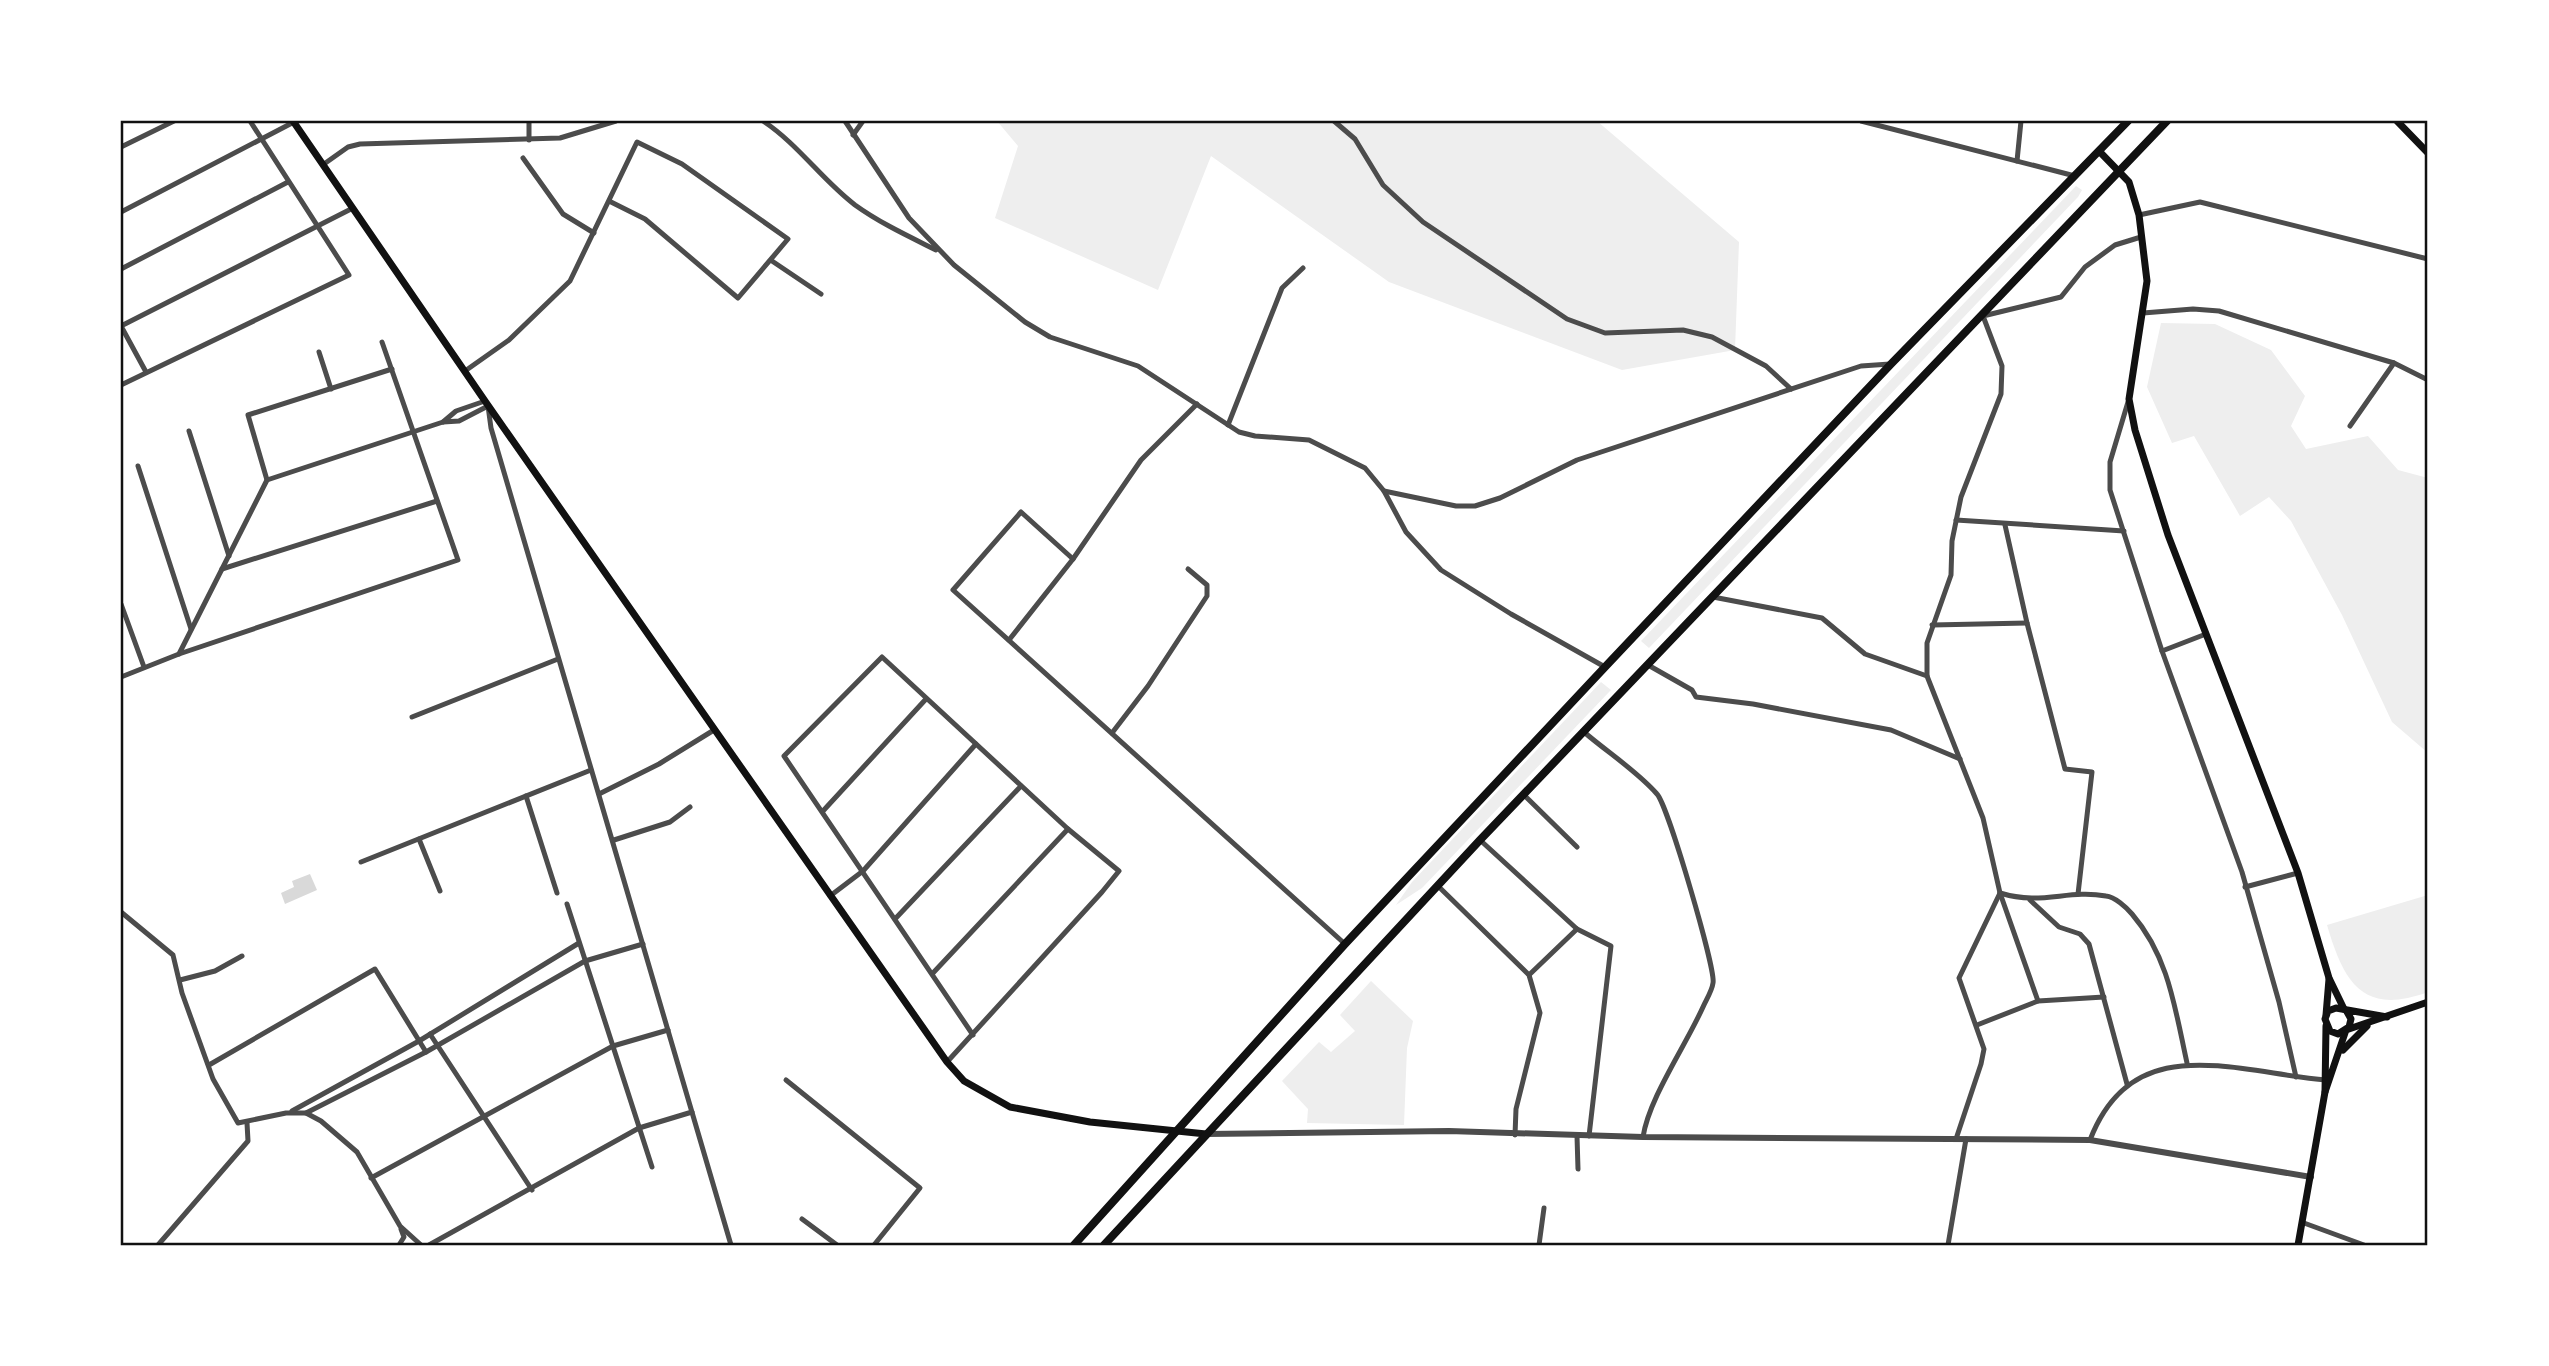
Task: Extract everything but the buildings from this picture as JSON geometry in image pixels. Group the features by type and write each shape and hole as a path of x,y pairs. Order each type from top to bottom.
{"highway":[{"path":"1074,1245 1345,944 1891,364 2128,121"},
{"path":"1104,1245 1480,840 2167,121"}],"main road":[{"path":"294,121 486,404 947,1062 964,1081 1010,1107 1090,1122 1206,1133"},
{"path":"2398,121 2428,153"},
{"path":"2099,151 2129,183 2139,215 2147,281 2129,399 2134,430 2168,534 2298,873 2329,978 2351,1019 2325,1092"},
{"path":"2298,1245 2325,1092 2329,978"},
{"path":"2326,1026 2334,1033 2367,1025 2428,1002"},
{"path":"2326,1015 2336,1007 2363,1010 2387,1017"},
{"path":"2339,1055 2367,1025"}],"street":[{"path":"121,147 174,121"},
{"path":"121,385 349,275 250,121"},
{"path":"121,212 294,121"},
{"path":"529,121 529,140"},
{"path":"324,164 348,147 360,144 560,138 616,121"},
{"path":"763,121 783,134 854,204 900,233 941,252"},
{"path":"845,121 909,218 941,252 1025,322 1050,337 1138,366 1239,432 1255,436 1309,440 1366,468 1384,491 1406,532 1441,570 1511,614 1605,667"},
{"path":"853,135 863,121"},
{"path":"1334,121 1355,139 1383,184 1423,222 1567,319 1605,332 1683,330 1712,337 1766,366 1791,389"},
{"path":"1861,121 2075,176"},
{"path":"2017,161 2021,121"},
{"path":"465,371 509,340 570,281 637,142 682,164 788,239 738,298 645,219 609,201"},
{"path":"523,158 563,214 594,233"},
{"path":"121,270 288,182"},
{"path":"2139,215 2200,202 2428,259"},
{"path":"146,372 121,326 353,208"},
{"path":"2038,1001 2000,893 1983,818 1927,676 1927,643 1951,575 1961,497 2001,394 2002,366 1983,316 2062,297 2085,267 2115,245 2141,237"},
{"path":"772,261 821,294"},
{"path":"1228,425 1282,288 1303,268"},
{"path":"2143,313 2193,309 2219,311 2394,363 2428,380"},
{"path":"121,677 179,654 458,560 382,342"},
{"path":"318,352 331,389"},
{"path":"2350,426 2394,363"},
{"path":"1384,491 1456,506 1475,506 1500,498 1577,460 1861,366 1891,364"},
{"path":"179,654 267,481 248,415 392,369"},
{"path":"2129,399 2110,462 2110,490 2162,651 2245,887 2279,1002 2296,1077"},
{"path":"267,481 443,422 459,421 486,404"},
{"path":"443,422 456,411 486,404"},
{"path":"486,404 558,659 614,840 731,1245"},
{"path":"1009,640 1073,559 1141,460 1196,404"},
{"path":"189,431 229,556"},
{"path":"138,466 191,631"},
{"path":"222,569 437,501"},
{"path":"1073,559 1021,512 953,590 1345,944"},
{"path":"1956,520 2124,531"},
{"path":"2005,525 2026,622 2065,769 2092,772 2078,894"},
{"path":"1112,733 1148,686 1207,596 1207,584 1188,569"},
{"path":"1713,597 1822,618 1865,654 1927,676"},
{"path":"121,604 144,667"},
{"path":"1932,625 2026,622"},
{"path":"2162,651 2206,634"},
{"path":"947,1062 973,1035 1119,870 1068,829 882,657 784,756 973,1035"},
{"path":"412,717 558,659"},
{"path":"1648,665 1692,690 1696,697 1753,704 1891,730 1960,759"},
{"path":"823,811 926,699"},
{"path":"599,794 659,764 714,730"},
{"path":"1584,732 1659,796 1679,843 1689,892 1714,968 1713,983 1691,1033 1647,1113 1643,1138"},
{"path":"830,896 863,871 976,744"},
{"path":"361,862 591,770"},
{"path":"895,919 1021,786"},
{"path":"1524,795 1577,846"},
{"path":"526,796 557,893"},
{"path":"614,840 670,822 690,807"},
{"path":"933,973 1068,829"},
{"path":"419,839 440,891"},
{"path":"1480,840 1577,929 1611,946 1589,1136"},
{"path":"2245,887 2298,873"},
{"path":"1438,886 1529,975 1540,1013 1516,1109 1516,1135"},
{"path":"2000,893 2031,900 2078,894 2109,896 2127,909 2146,930 2161,958 2187,1063"},
{"path":"1956,1139 1984,1049 1959,978 2000,893"},
{"path":"2031,900 2059,927 2080,934 2089,944 2127,1084"},
{"path":"567,904 652,1167"},
{"path":"121,912 169,950 176,961 180,981 209,1065 230,1112 238,1122 247,1123 306,1106 419,1041 579,943"},
{"path":"1529,975 1577,929"},
{"path":"286,1113 306,1112 440,1045 585,961 643,944"},
{"path":"180,981 215,971 242,956"},
{"path":"209,1065 375,970 426,1052"},
{"path":"1977,1025 2038,1001 2104,997"},
{"path":"372,1178 613,1046 668,1030"},
{"path":"430,1034 440,1045 532,1190"},
{"path":"2090,1140 2100,1115 2127,1084 2155,1070 2187,1063 2326,1080"},
{"path":"786,1080 920,1188 874,1245"},
{"path":"429,1245 639,1128 692,1111"},
{"path":"306,1112 321,1121 357,1152 400,1226 404,1237 399,1245"},
{"path":"158,1245 248,1142 247,1123"},
{"path":"1206,1133 1449,1131 1643,1138 2090,1140 2311,1177"},
{"path":"1577,1136 1578,1169"},
{"path":"1948,1245 1966,1139"},
{"path":"1539,1245 1544,1209"},
{"path":"802,1219 837,1245"},
{"path":"2304,1223 2364,1245"},
{"path":"400,1226 421,1245"}],"shaded area":[{"path":"997,121 1597,121 1739,242 1735,350 1622,370 1389,282 1211,156 1158,290 995,218 1018,146"},
{"path":"2076,186 2082,190 2078,197 1649,648 1641,641"},
{"path":"2161,323 2215,324 2271,350 2305,396 2291,426 2306,449 2368,436 2398,470 2428,478 2428,753 2392,722 2342,615 2291,521 2269,497 2240,516 2194,436 2172,443 2147,387"},
{"path":"1601,682 1611,690 1422,888 1396,905 1412,882"},
{"path":"310,874 317,890 285,904 281,893 294,887 292,881"},
{"path":"2428,895 2428,992 2387,1000 2372,997 2349,978 2327,925"},
{"path":"1371,981 1413,1021 1407,1048 1404,1125 1307,1123 1308,1109 1282,1081 1319,1042 1331,1052 1355,1031 1340,1015"}]}
